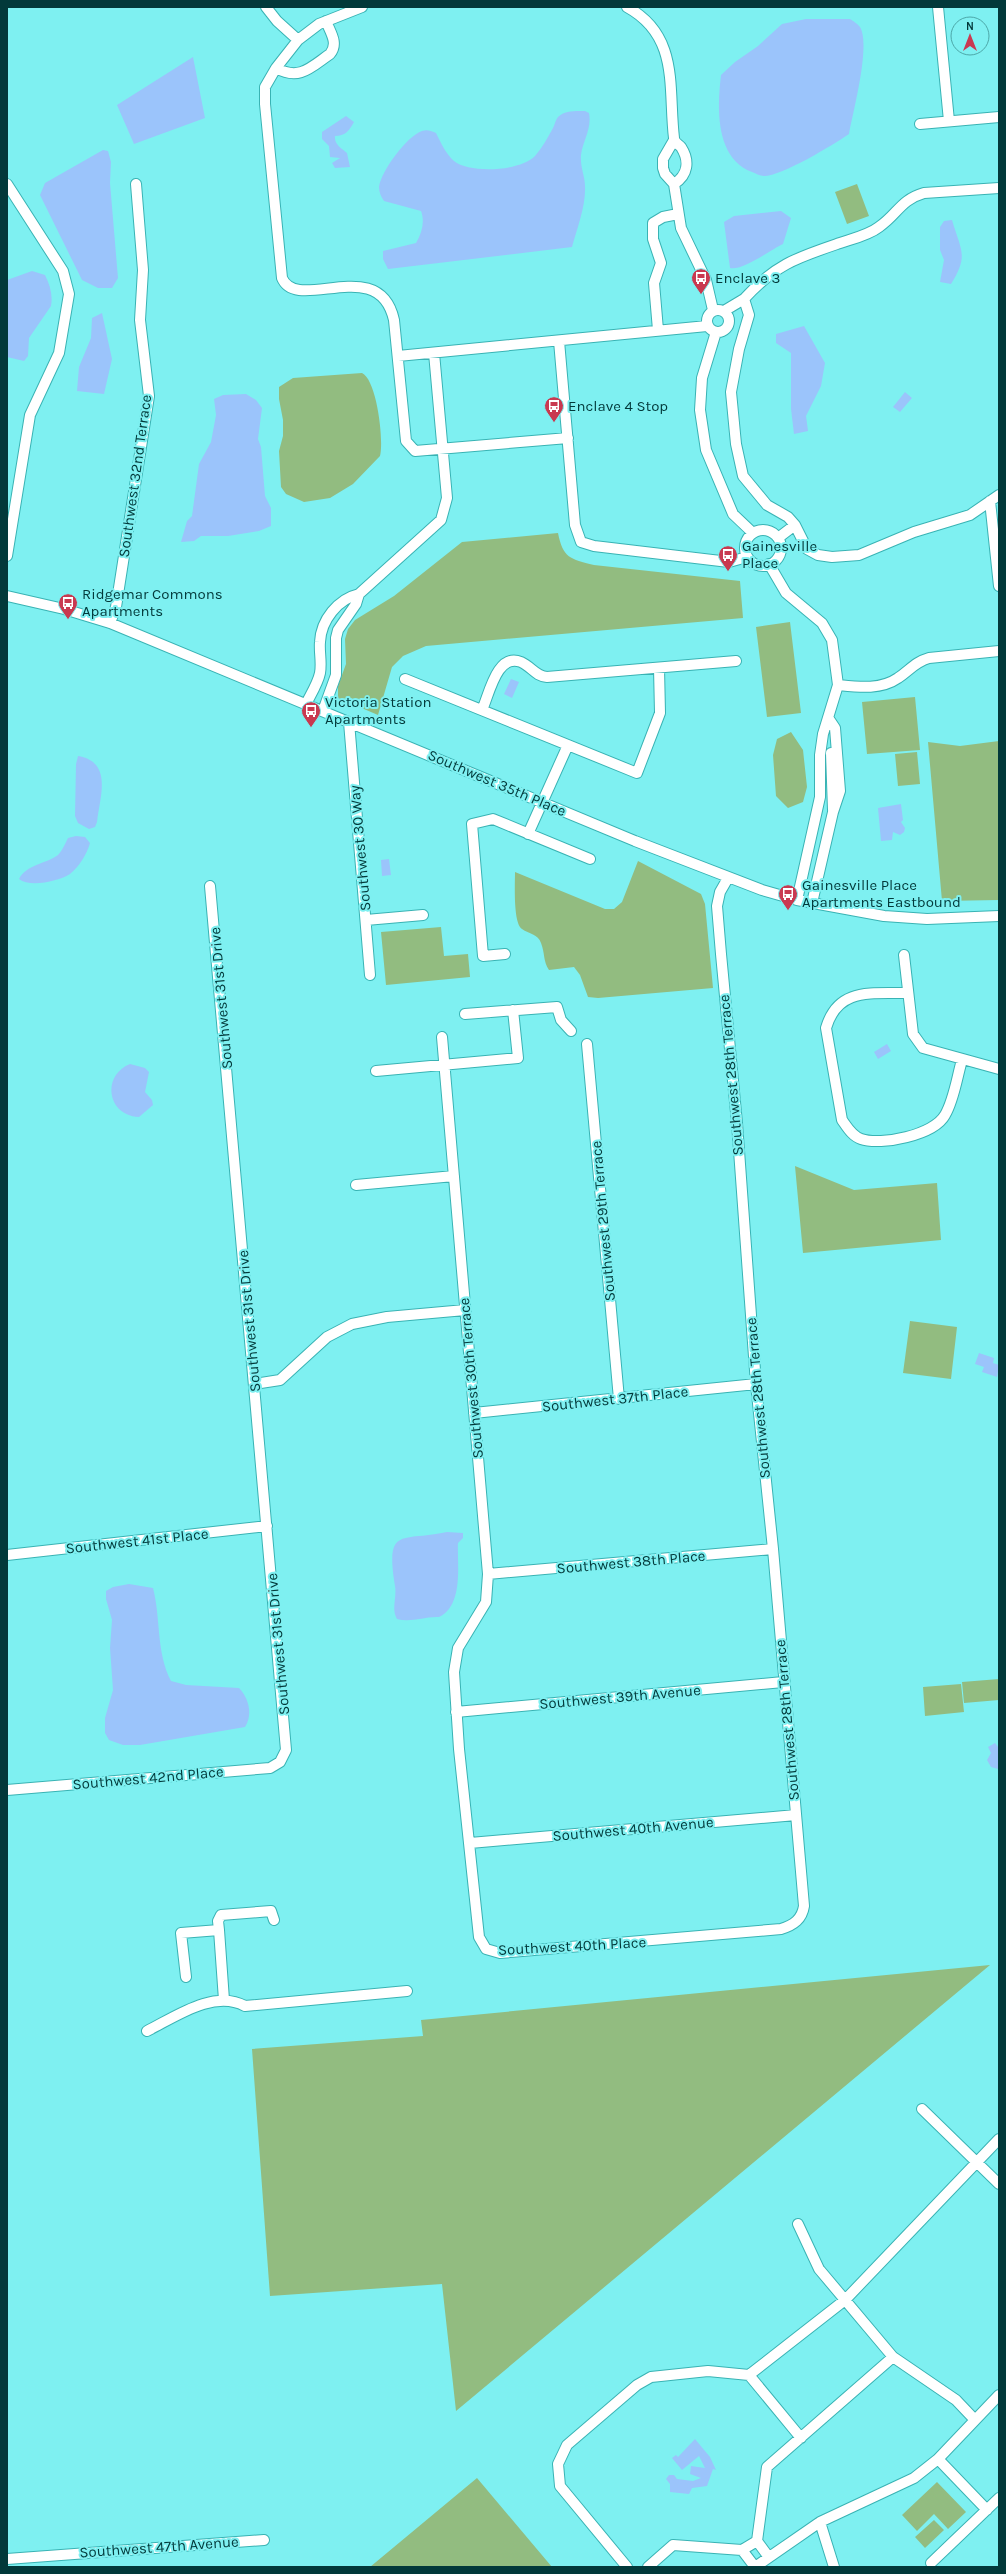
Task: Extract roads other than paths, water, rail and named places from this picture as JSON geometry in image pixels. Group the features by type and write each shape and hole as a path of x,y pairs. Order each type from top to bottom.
{"street":[{"path":"266,7 271,15 298,40"},
{"path":"362,7 326,21 298,40 276,68 265,87 282,278 285,284 296,290 358,286 375,292 388,303 392,311 407,445 420,452 568,438"},
{"path":"627,7 649,25 664,47 671,69 674,140 685,155 687,163 683,177 674,184"},
{"path":"938,7 949,121"},
{"path":"276,68 289,73 301,74 330,54 333,50 334,39 326,21"},
{"path":"920,124 999,117"},
{"path":"674,140 666,151 663,168 665,174 674,184 678,214 687,244 706,280 713,310"},
{"path":"7,184 63,271 69,294 59,353 30,415 7,556"},
{"name":"Southwest 32nd Terrace","path":"110,623 116,607 149,396 140,320 143,270 136,184"},
{"path":"713,310 724,311 744,299 763,278 788,261 879,228 904,201 913,196 924,192 999,188"},
{"path":"658,330 654,283 661,263 653,239 653,224 663,217 678,214"},
{"path":"744,299 750,315 738,355 731,392 736,444 744,476 756,494 767,505 788,517 795,525 807,549 818,555 859,555 914,532 970,515 999,495"},
{"path":"707,326 708,315 713,310"},
{"path":"398,356 707,326 716,332 724,330 728,325 729,317 724,311"},
{"path":"716,332 702,378 700,410 706,450 733,514 753,533"},
{"path":"559,341 576,533 581,542 594,546 729,562 747,557"},
{"path":"306,704 320,669 320,642 324,624 342,602 359,594 441,520 447,498 434,353"},
{"path":"990,501 999,586"},
{"path":"778,538 795,525"},
{"path":"768,530 778,538 781,550 779,556 769,564 757,565 747,557 745,542 753,533 768,530"},
{"path":"769,564 786,593 822,623 832,640 838,685 823,734 820,797 797,900"},
{"path":"323,711 336,675 338,630 356,604 359,594"},
{"name":"Southwest 35th Place","path":"7,596 64,609 110,623 728,878 797,900 884,916 927,918 999,916"},
{"path":"838,685 884,685 899,677 919,661 929,658 999,651"},
{"path":"482,710 499,669 508,662 522,662 536,674 547,677 736,661"},
{"path":"404,679 637,773 660,713 659,668"},
{"path":"320,669 336,675"},
{"path":"828,719 833,812"},
{"path":"812,903 833,812 840,791 835,728 828,719"},
{"name":"Southwest 30 Way","path":"350,722 370,975"},
{"path":"528,834 568,745"},
{"path":"820,776 831,776"},
{"path":"505,954 483,956 472,824 493,819 590,859"},
{"name":"Southwest 28th Terrace","path":"728,878 720,892 717,906 737,1123 756,1384 773,1549 783,1682 804,1906 800,1918"},
{"name":"Southwest 31st Drive","path":"210,886 287,1744 284,1755"},
{"path":"366,920 423,915"},
{"path":"904,955 907,993 913,1034 924,1048 962,1060 999,1069"},
{"path":"907,993 862,994 838,1004 830,1015 826,1028 842,1120 849,1132 860,1139 876,1140 919,1135 934,1127 945,1116 962,1060"},
{"path":"465,1014 557,1007 561,1020 571,1031"},
{"path":"376,1071 445,1066 518,1058 513,1010"},
{"name":"Southwest 30th Terrace","path":"442,1037 488,1574 486,1602 458,1648 454,1672 456,1712"},
{"name":"Southwest 29th Terrace","path":"587,1044 619,1399"},
{"path":"356,1186 454,1176"},
{"path":"254,1384 280,1380 327,1337 352,1324 387,1317 465,1310"},
{"name":"Southwest 37th Place","path":"474,1413 756,1384"},
{"name":"Southwest 41st Place","path":"7,1556 267,1526"},
{"name":"Southwest 38th Place","path":"488,1574 773,1549"},
{"name":"Southwest 39th Avenue","path":"456,1712 783,1682"},
{"name":"Southwest 40th Place","path":"456,1712 479,1937 482,1945 493,1952 675,1940 781,1929 792,1926 800,1918"},
{"name":"Southwest 42nd Place","path":"7,1790 270,1768 280,1762 284,1755"},
{"name":"Southwest 40th Avenue","path":"470,1843 796,1815"},
{"path":"224,2000 218,1921 221,1915 271,1911 274,1920"},
{"path":"186,1977 181,1933 219,1930"},
{"path":"147,2031 195,2007 224,2000 236,2000 245,2006 407,1991"},
{"path":"922,2109 999,2184"},
{"path":"627,2567 560,2486 558,2464 567,2445 637,2386 651,2377 708,2371 749,2375 845,2300 999,2139"},
{"path":"798,2224 818,2269 893,2357 956,2400 975,2420"},
{"path":"768,2556 757,2541 767,2467 893,2357"},
{"path":"749,2375 801,2438"},
{"path":"742,2550 755,2567 768,2556 820,2522 914,2478 938,2459 999,2394"},
{"path":"938,2459 987,2510"},
{"path":"931,2563 999,2498"},
{"path":"820,2522 834,2567"},
{"name":"Southwest 47th Avenue","path":"7,2559 264,2540"},
{"path":"648,2567 673,2546 742,2550 757,2541"}],"water":[{"path":"806,19 850,19 860,27 863,36 862,63 849,134 795,166 772,175 761,176 740,165 731,156 725,144 719,117 721,75 735,62 758,46 782,24"},
{"path":"193,57 205,118 134,144 117,105"},
{"path":"571,111 585,111 589,113 590,119 581,155 581,164 585,182 585,194 583,209 572,247 388,269 383,259 383,251 416,243 420,235 423,219 421,211 384,201 380,194 379,187 384,172 402,147 416,134 426,130 436,133 449,155 454,161 462,165 471,168 483,169 507,168 519,165 535,156 547,139 557,118 561,115"},
{"path":"346,116 354,122 346,132 335,136 335,139 338,146 347,153 350,167 335,168 332,163 340,158 330,157 329,146 322,139 322,132"},
{"path":"103,150 108,151 111,162 110,183 118,278 112,288 98,288 82,280 40,195 45,183"},
{"path":"781,211 791,218 783,244 749,263 735,268 730,268 724,222 734,216"},
{"path":"952,220 962,253 962,259 957,274 951,284 940,282 944,260 940,250 940,227 944,221"},
{"path":"32,271 45,275 51,290 52,302 51,306 29,338 28,356 24,361 7,357 7,280"},
{"path":"102,313 112,359 104,394 77,391 79,367 91,338 92,318"},
{"path":"804,326 825,363 821,386 806,416 808,431 794,434 791,409 791,353 776,343 776,334"},
{"path":"905,392 912,398 900,412 893,407"},
{"path":"246,394 256,400 262,408 258,439 261,447 265,496 271,508 271,526 259,531 228,536 201,536 194,541 181,542 187,521 192,516 199,464 211,442 216,415 214,399 223,395"},
{"path":"511,679 519,682 512,698 504,694"},
{"path":"78,756 89,759 96,765 102,782 97,822 95,827 89,829 78,823 75,816 76,764"},
{"path":"901,804 903,820 901,822 905,828 904,832 900,835 893,832 892,840 881,841 878,808"},
{"path":"76,836 85,837 90,843 82,860 70,874 52,881 37,883 24,882 19,879 27,870 58,855 68,838"},
{"path":"389,859 391,875 382,876 381,860"},
{"path":"887,1044 891,1051 878,1059 874,1052"},
{"path":"130,1064 145,1068 149,1072 145,1092 152,1100 153,1105 139,1117 128,1115 120,1109 114,1102 112,1094 112,1085 115,1077 121,1069"},
{"path":"979,1353 994,1358 993,1363 999,1365 997,1377 982,1372 984,1367 975,1364"},
{"path":"447,1532 463,1533 463,1538 458,1543 458,1583 456,1594 452,1603 447,1611 439,1617 428,1617 413,1620 397,1619 394,1611 395,1590 393,1553 395,1545 400,1540 408,1537"},
{"path":"129,1584 153,1588 163,1659 171,1681 186,1685 239,1688 249,1707 249,1717 245,1727 140,1745 123,1745 109,1740 105,1733 105,1718 113,1690 110,1648 112,1620 106,1599 106,1591 113,1587"},
{"path":"995,1743 999,1748 998,1769 991,1767 987,1760 991,1753 988,1747"},
{"path":"695,2439 710,2457 716,2470 713,2469 707,2486 692,2488 689,2494 670,2492 670,2484 666,2479 669,2475 674,2475 677,2479 693,2481 701,2478 690,2474 691,2466 705,2468 699,2456 682,2470 672,2458 676,2455 678,2457"}],"place":[{"name":"Enclave 3","path":"701,295"},
{"name":"Enclave 4 Stop","path":"554,423"},
{"name":"Gainesville Place","path":"728,572"},
{"name":"Ridgemar Commons Apartments","path":"68,620"},
{"name":"Victoria Station Apartments","path":"311,728"},
{"name":"Gainesville Place Apartments Eastbound","path":"788,911"}]}
